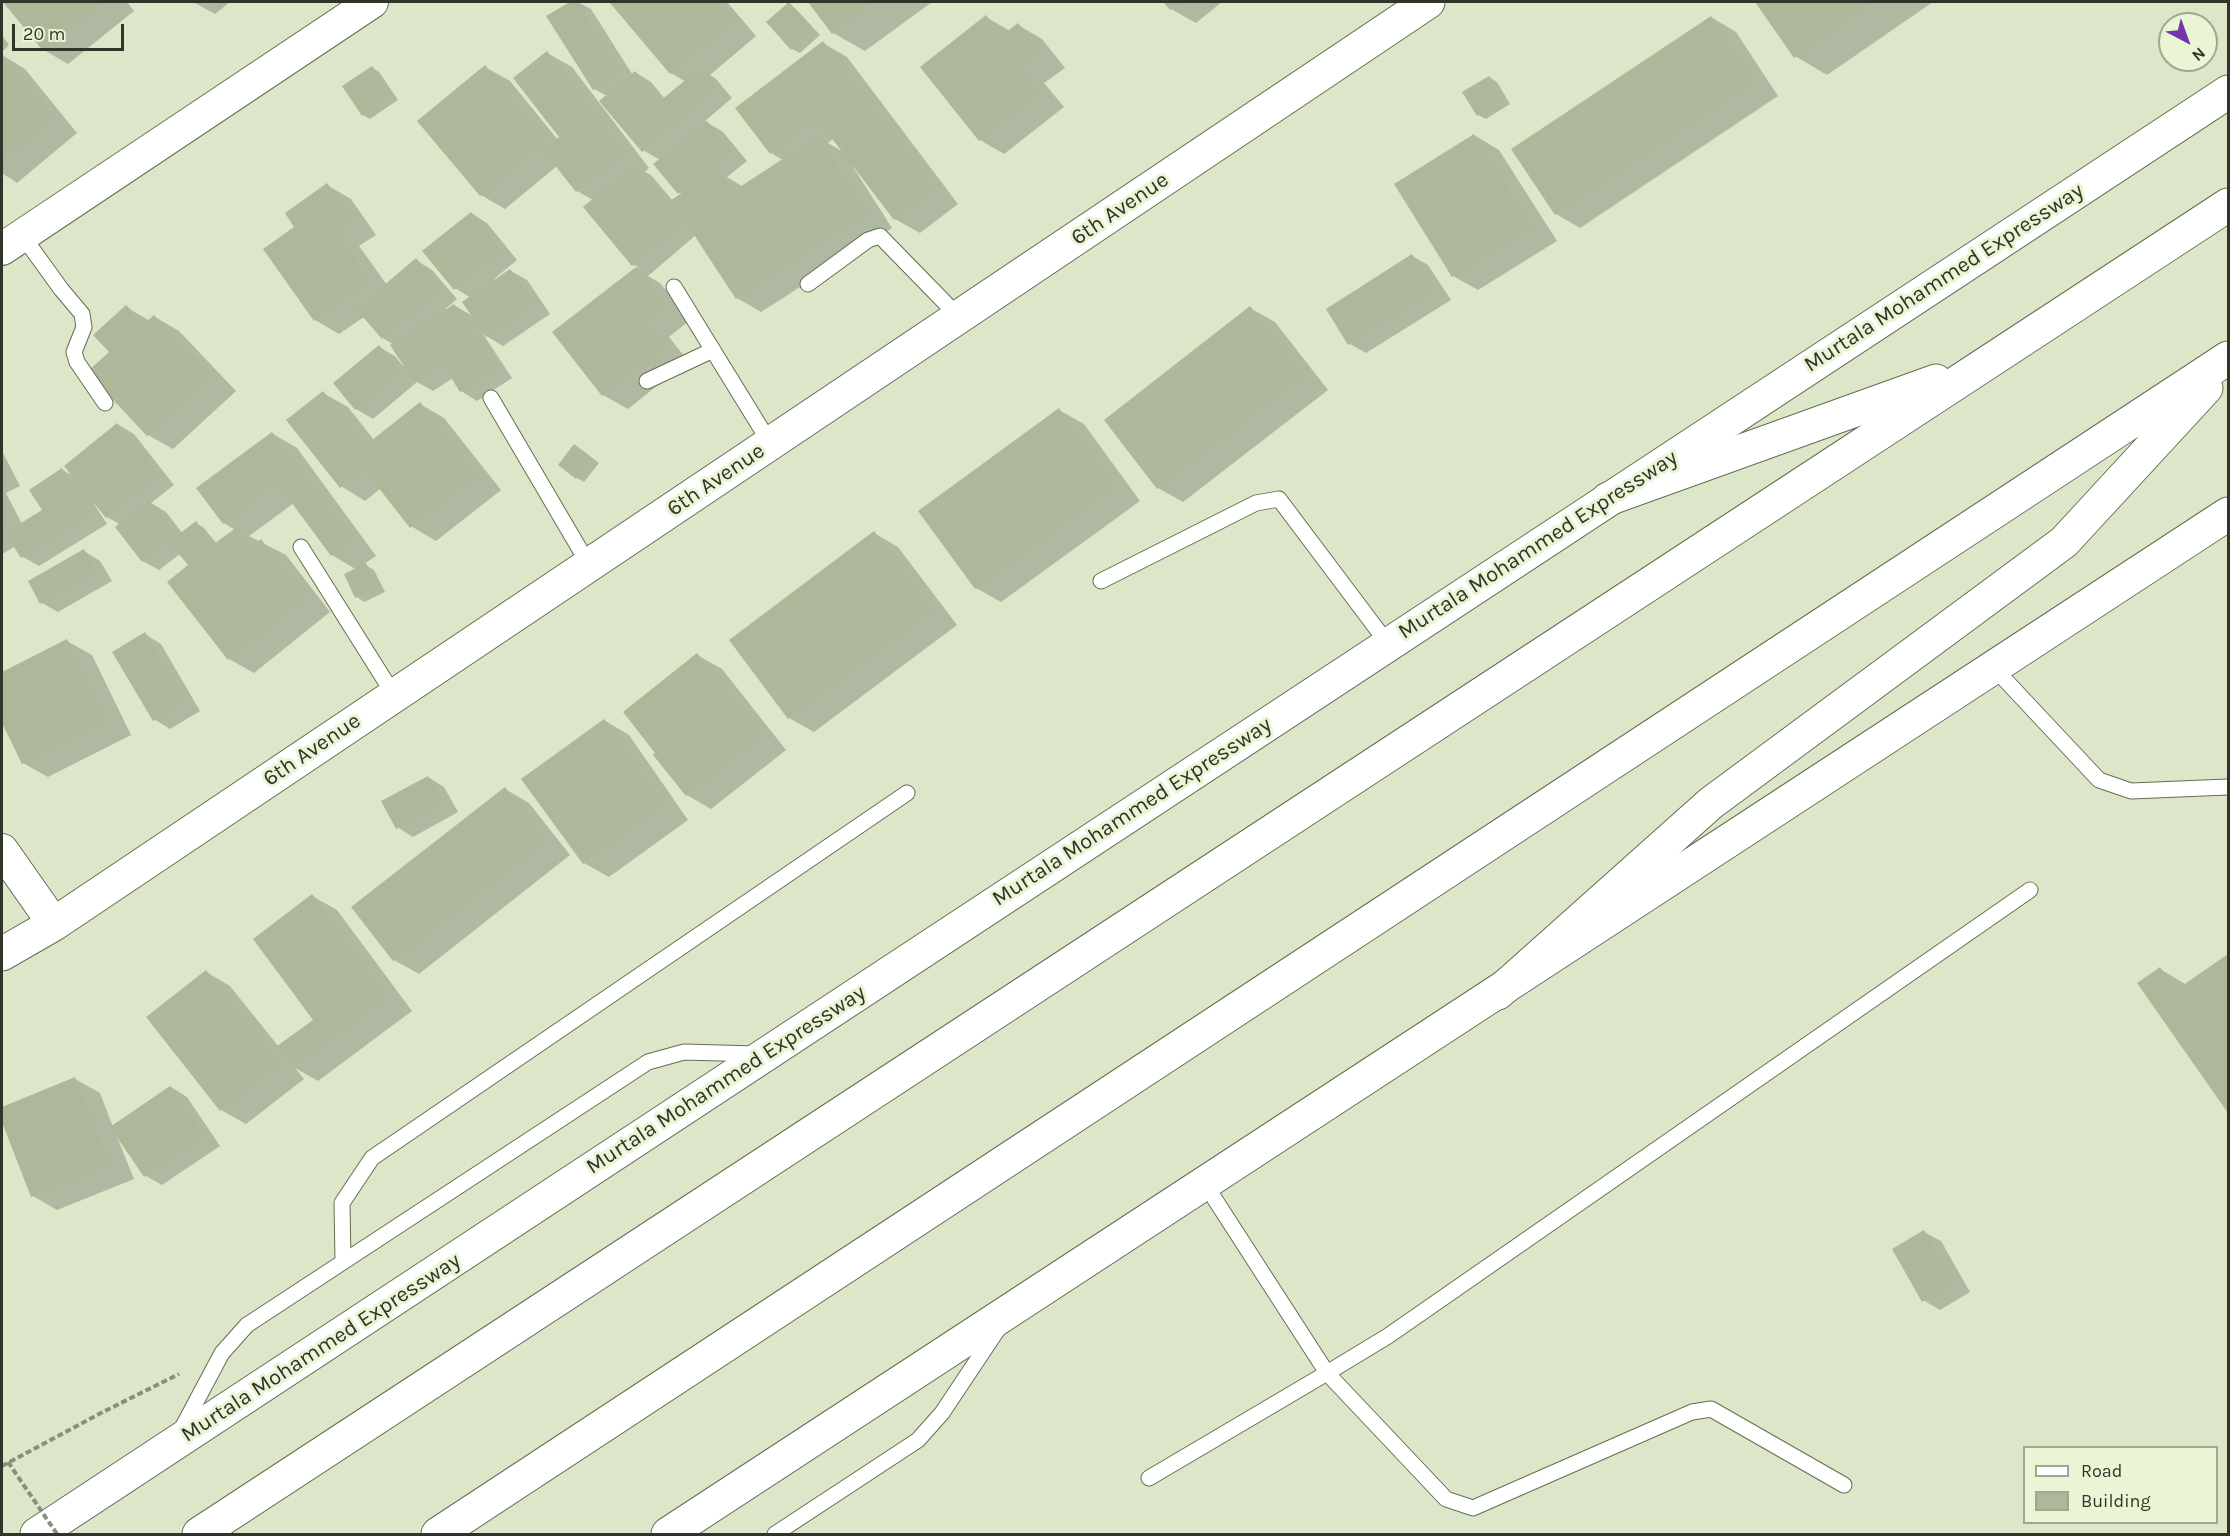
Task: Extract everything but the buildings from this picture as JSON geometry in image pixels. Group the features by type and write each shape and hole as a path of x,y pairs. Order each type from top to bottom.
{"main road":[{"name":"6th Avenue","path":"2,954 54,924 1428,2"},
{"name":"Murtala Mohammed Expressway","path":"37,1534 2229,92"},
{"path":"199,1534 2229,205"},
{"path":"438,1534 2229,358"},
{"path":"1608,499 1989,362"},
{"path":"1498,993 1712,803 2064,542 2229,363"},
{"path":"668,1534 2229,514"}],"street":[{"path":"12,242 372,2"},
{"path":"2,850 54,924"}],"lane":[{"path":"808,284 868,240 880,236 959,317"},
{"path":"12,242 61,289 82,314 84,327 74,352 77,362 105,403"},
{"path":"674,286 770,443"},
{"path":"647,381 713,350"},
{"path":"491,398 589,565"},
{"path":"1101,581 1256,503 1278,499 1388,644"},
{"path":"302,547 394,695"},
{"path":"1994,668 2099,780 2131,791 2229,787"},
{"path":"343,1262 342,1203 372,1158 907,793"},
{"path":"1149,1478 1388,1336 2030,890"},
{"path":"172,1445 222,1353 247,1325 648,1062 684,1052 765,1054"},
{"path":"1205,1184 1327,1373 1446,1499 1473,1508 1692,1412 1711,1409 1844,1485"},
{"path":"776,1534 918,1440 942,1413 1010,1312"}],"path":[{"path":"2,1466 99,1414 222,1353"},
{"path":"8,1462 57,1534"}]}
